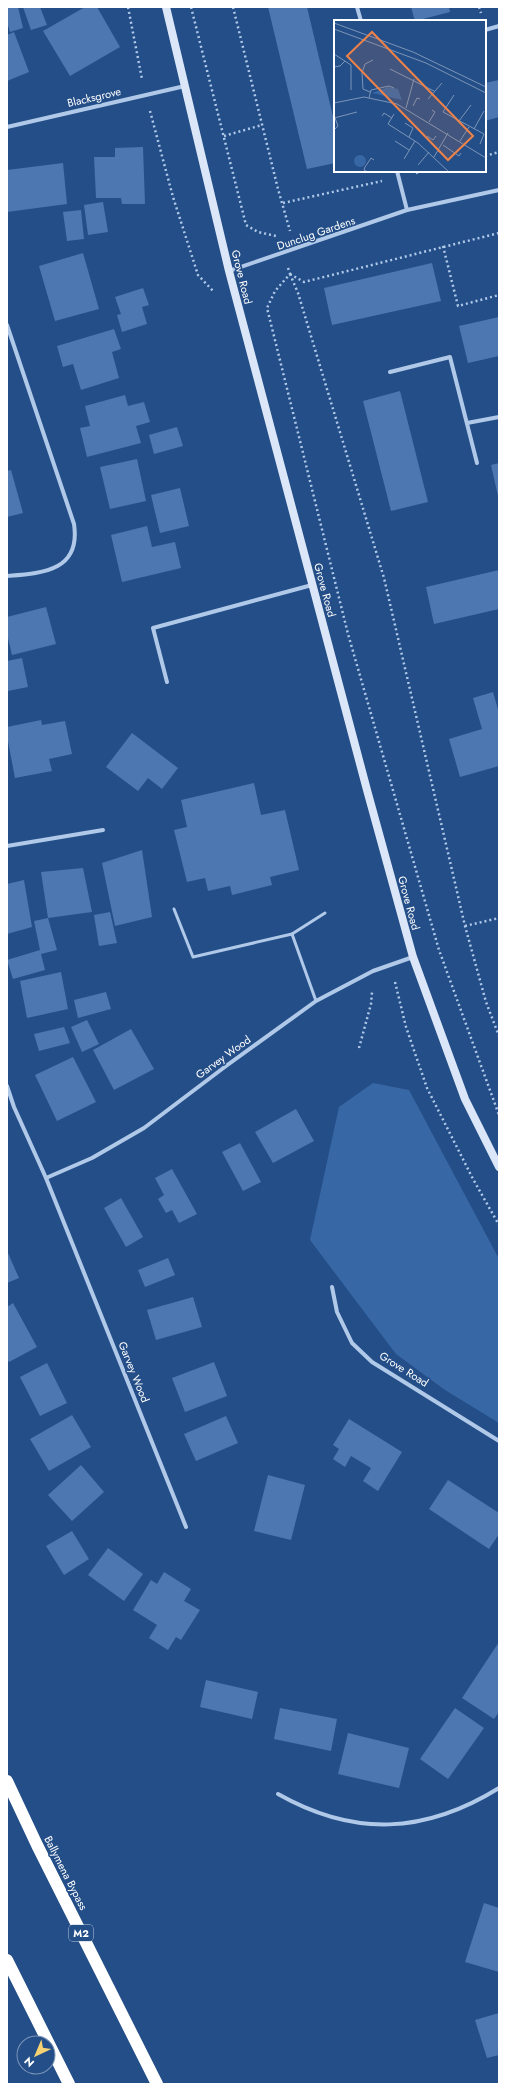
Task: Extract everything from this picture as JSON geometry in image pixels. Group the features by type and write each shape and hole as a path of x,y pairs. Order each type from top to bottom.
{"highway":[{"name":"Ballymena Bypass","path":"7,1781 37,1845 157,2084"},
{"path":"7,1960 69,2084"}],"street":[{"name":"Grove Road","path":"166,7 230,271 312,585 413,957 465,1099 499,1167"},
{"path":"357,7 361,20"},
{"path":"486,30 499,26"},
{"name":"Blacksgrove","path":"7,126 185,86"},
{"path":"398,172 407,210"},
{"name":"Dunclug Gardens","path":"230,271 295,250 407,210 499,190"},
{"path":"7,325 74,524 75,542 70,555 59,565 32,574 7,576"},
{"path":"390,372 450,357 477,463"},
{"path":"467,423 499,417"},
{"path":"167,682 152,628 312,585"},
{"path":"7,846 103,830"},
{"name":"Garvey Wood","path":"46,1178 92,1158 144,1128 316,1001 373,971 413,957"},
{"name":"Garvey Wood","path":"7,1086 14,1107 46,1178 186,1528"},
{"name":"Grove Road","path":"332,1287 337,1312 352,1343 372,1362 499,1441"},
{"path":"278,1794 329,1817 363,1824 382,1826 412,1823 444,1815 472,1803 499,1788"}],"lane":[{"path":"174,909 193,957 292,934 324,913"},
{"path":"292,934 316,1001"}],"path":[{"path":"128,7 146,95 173,197 198,275 218,296"},
{"path":"191,7 246,225 258,232 275,235 286,253 290,274 298,293 384,578 465,926 486,1002 499,1036"},
{"path":"233,7 295,250"},
{"path":"224,136 262,125"},
{"path":"486,156 499,152"},
{"path":"283,203 418,172"},
{"path":"290,274 304,282 499,233"},
{"path":"443,246 458,306 499,295"},
{"path":"290,274 275,290 267,308 348,634 439,950 499,1114"},
{"path":"465,926 499,918"},
{"path":"391,965 406,1027 427,1088 473,1179 499,1225"},
{"path":"359,1048 371,1004 373,971"}],"shaded area":[{"path":"373,1083 409,1090 499,1259 499,1423 445,1390 396,1354 310,1240 339,1107"}],"building":[{"path":"7,7 18,7 23,28 10,32 7,22"},
{"path":"23,7 40,7 47,25 31,30"},
{"path":"85,7 97,7 120,47 70,76 43,31"},
{"path":"268,7 307,7 334,121 334,163 307,169"},
{"path":"411,7 449,7 450,12 415,20"},
{"path":"14,32 29,72 7,81 7,35"},
{"path":"499,80 499,117 486,121 486,83"},
{"path":"143,147 145,204 122,204 121,198 96,198 94,157 115,157 115,148"},
{"path":"63,163 67,204 7,212 7,170"},
{"path":"103,202 108,232 88,235 84,205"},
{"path":"81,210 84,239 67,241 63,212"},
{"path":"83,253 99,309 55,321 39,266"},
{"path":"432,263 441,301 332,325 324,288"},
{"path":"143,288 149,305 142,307 147,324 122,332 117,315 121,314 115,297"},
{"path":"499,317 499,356 468,363 459,326"},
{"path":"114,329 121,349 112,352 119,378 81,390 73,364 63,367 57,346"},
{"path":"400,391 428,502 391,511 363,401"},
{"path":"125,395 128,406 144,402 150,422 136,426 141,443 87,457 80,428 90,426 85,406"},
{"path":"177,427 183,446 154,454 149,435"},
{"path":"137,459 146,501 110,509 100,467"},
{"path":"499,463 499,496 498,496 491,465"},
{"path":"11,470 23,513 7,517 7,471"},
{"path":"180,488 189,526 160,533 151,495"},
{"path":"147,526 152,547 175,542 181,568 122,582 111,535"},
{"path":"499,570 499,609 434,624 426,587"},
{"path":"46,607 56,644 12,655 7,634 7,617"},
{"path":"22,658 28,687 8,691 7,661"},
{"path":"493,692 499,713 499,766 460,777 449,739 482,729 473,698"},
{"path":"41,720 42,725 65,721 72,754 49,759 52,771 15,778 7,736 7,727"},
{"path":"132,733 178,768 162,789 148,778 138,791 106,767"},
{"path":"254,783 261,815 285,810 299,870 270,877 272,885 232,895 230,886 208,891 205,878 187,882 174,830 187,827 181,800"},
{"path":"142,850 152,917 115,926 102,863"},
{"path":"83,868 92,912 48,918 41,872"},
{"path":"24,880 32,927 7,934 7,884"},
{"path":"110,912 117,943 99,946 94,915"},
{"path":"48,918 57,950 41,954 45,970 13,979 7,960 40,950 34,921"},
{"path":"61,972 68,1009 27,1018 20,981"},
{"path":"106,992 111,1009 78,1018 74,1000"},
{"path":"87,1020 99,1044 82,1052 71,1027"},
{"path":"64,1027 70,1043 39,1051 34,1034"},
{"path":"131,1029 154,1069 114,1090 93,1050"},
{"path":"73,1057 96,1102 57,1121 35,1075"},
{"path":"296,1109 314,1141 273,1163 255,1132"},
{"path":"240,1143 261,1182 243,1191 222,1152"},
{"path":"172,1169 197,1214 179,1223 172,1210 166,1213 158,1199 164,1195 155,1178"},
{"path":"121,1198 143,1237 126,1247 104,1208"},
{"path":"7,1251 19,1278 7,1283"},
{"path":"168,1258 175,1275 145,1287 138,1270"},
{"path":"193,1297 202,1327 156,1340 147,1310"},
{"path":"13,1303 37,1347 9,1362 7,1359 7,1307"},
{"path":"214,1362 227,1396 185,1412 172,1378"},
{"path":"47,1363 67,1403 40,1416 20,1377"},
{"path":"72,1415 91,1447 49,1471 30,1439"},
{"path":"226,1416 238,1443 196,1461 184,1434"},
{"path":"349,1419 402,1452 378,1491 363,1481 371,1468 351,1456 345,1467 333,1459 339,1449 333,1445"},
{"path":"81,1465 104,1492 72,1521 48,1495"},
{"path":"268,1475 305,1485 291,1540 254,1531"},
{"path":"448,1480 499,1513 499,1534 489,1549 429,1509"},
{"path":"72,1531 89,1559 64,1575 46,1546"},
{"path":"108,1548 143,1574 124,1601 88,1575"},
{"path":"164,1572 191,1589 184,1601 200,1610 181,1640 176,1637 168,1650 149,1638 157,1625 133,1610 151,1580 157,1584"},
{"path":"499,1642 499,1712 494,1719 462,1698"},
{"path":"206,1680 258,1692 252,1719 200,1707"},
{"path":"280,1708 337,1719 331,1751 274,1739"},
{"path":"455,1708 484,1728 448,1779 420,1759"},
{"path":"348,1733 409,1748 399,1788 338,1774"},
{"path":"484,1903 499,1908 499,1972 465,1962"},
{"path":"499,2013 499,2055 487,2058 475,2020"}]}
